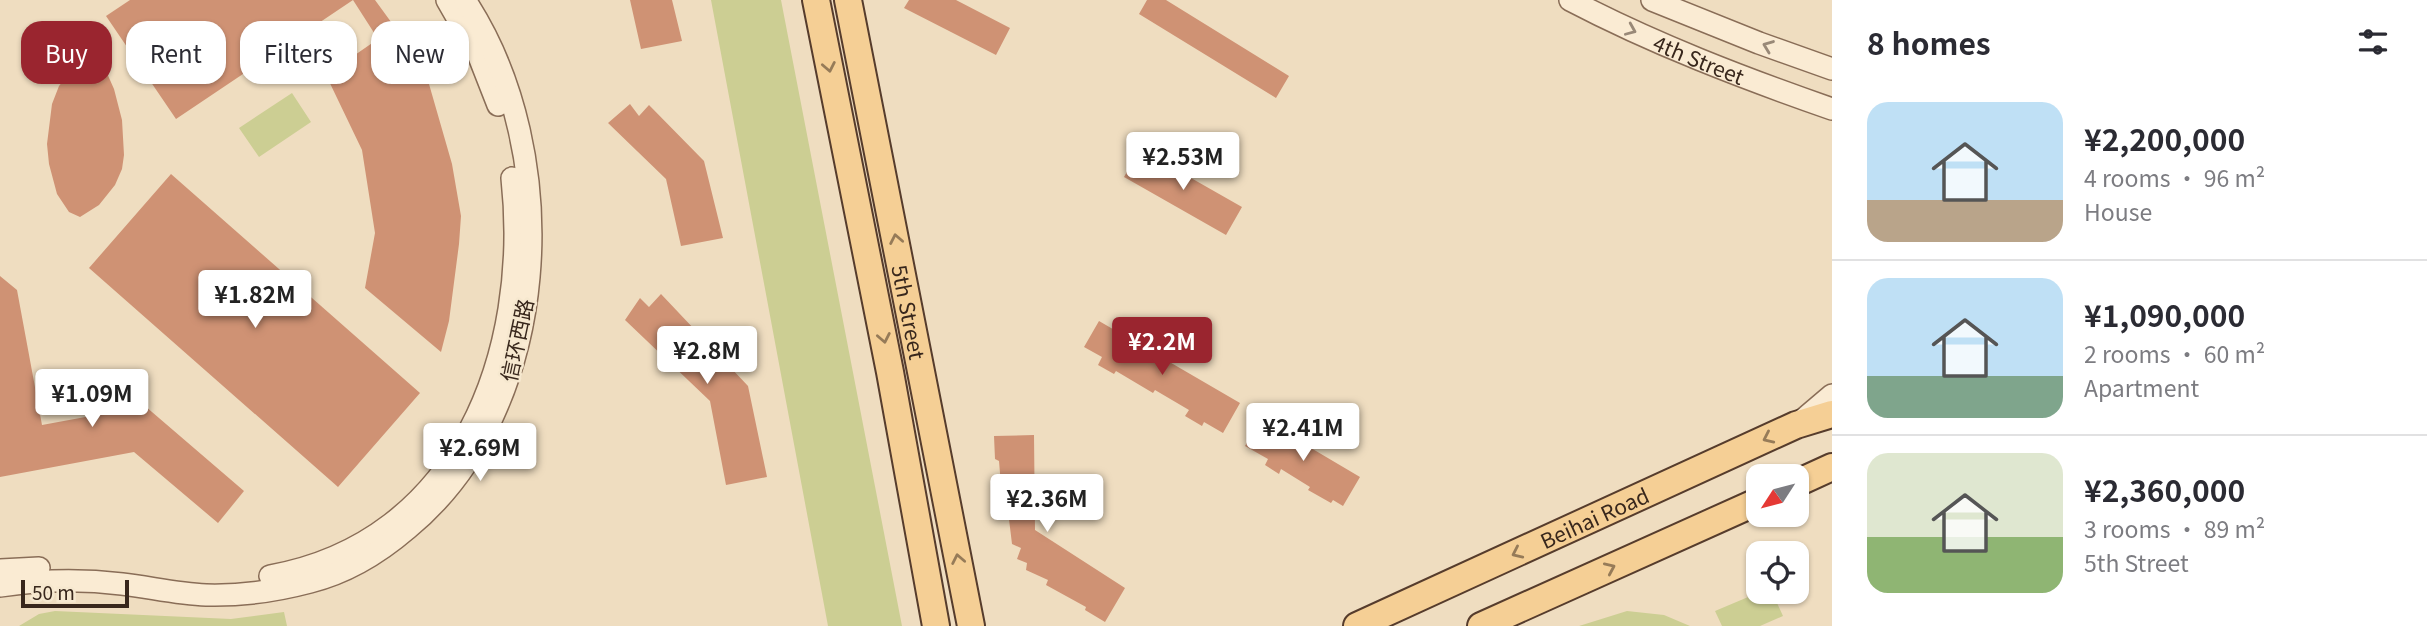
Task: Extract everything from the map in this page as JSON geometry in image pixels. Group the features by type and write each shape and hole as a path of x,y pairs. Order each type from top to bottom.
{"main road":[{"name":"5th Street","path":"816,0 890,372 936,626"},
{"name":"5th Street","path":"848,0 971,626"},
{"name":"Beihai Road","path":"1357,626 1796,425 1832,414"},
{"path":"1810,477 1832,467"},
{"path":"1481,626 1746,506"}],"street":[{"name":"信环西路","path":"0,570 74,568 225,581 281,574 339,556 378,534 422,497 447,469 480,411 498,361 511,298 515,243 511,170 498,105 478,54 447,0"},
{"name":"信环西路","path":"0,586 35,582 119,583 193,594 225,595 267,591 313,582 349,568 380,550 414,524 453,484 483,438 511,370 525,311 530,234 524,156 512,106 497,61 465,0"},
{"name":"4th Street","path":"1570,0 1619,26 1731,73 1832,109"},
{"name":"4th Street","path":"1652,0 1832,69"},
{"path":"1796,425 1832,395"}],"green space":[{"path":"711,0 781,0 902,626 828,626"},
{"path":"292,93 311,122 259,157 239,128"},
{"path":"1746,598 1746,604 1778,604 1783,616 1760,626 1722,626 1715,611"},
{"path":"55,611 231,619 284,612 287,626 19,626 39,614"},
{"path":"1627,611 1664,615 1690,626 1579,626"}],"building":[{"path":"130,0 353,0 322,21 240,21 240,76 176,119 152,84 226,84 226,21 126,21 126,45 112,21 106,16"},
{"path":"353,0 375,0 390,21 371,21 371,28"},
{"path":"630,0 672,0 682,41 641,49"},
{"path":"909,0 956,0 1010,28 996,55 904,8"},
{"path":"1147,0 1166,0 1289,76 1276,98 1139,14"},
{"path":"371,44 371,84 429,84 452,164 461,216 449,321 441,352 365,288 375,233 362,150 330,84 357,84 357,54"},
{"path":"112,84 122,120 122,169 115,185 99,205 80,217 69,212 57,194 49,164 47,144 52,104 59,86"},
{"path":"630,104 639,116 649,105 704,161 723,238 681,246 666,179 608,123"},
{"path":"1140,149 1242,207 1226,235 1124,177"},
{"path":"171,174 420,393 338,487 89,268"},
{"path":"0,276 17,290 42,425 145,406 244,491 218,523 134,452 0,477"},
{"path":"661,294 748,386 767,477 726,485 710,401 625,320 640,298 649,307"},
{"path":"1099,321 1240,403 1223,433 1204,422 1202,426 1185,416 1189,410 1155,390 1153,393 1116,371 1114,374 1098,365 1102,357 1084,347"},
{"path":"1261,420 1275,429 1278,423 1296,434 1294,438 1360,477 1343,506 1333,500 1331,503 1308,490 1310,487 1281,469 1279,474 1265,465 1268,459 1245,446"},
{"path":"1034,435 1035,530 1125,588 1105,622 1085,610 1086,607 1046,585 1048,580 1026,570 1027,563 1017,559 1021,548 1012,544 1008,511 1003,509 994,436"}]}
